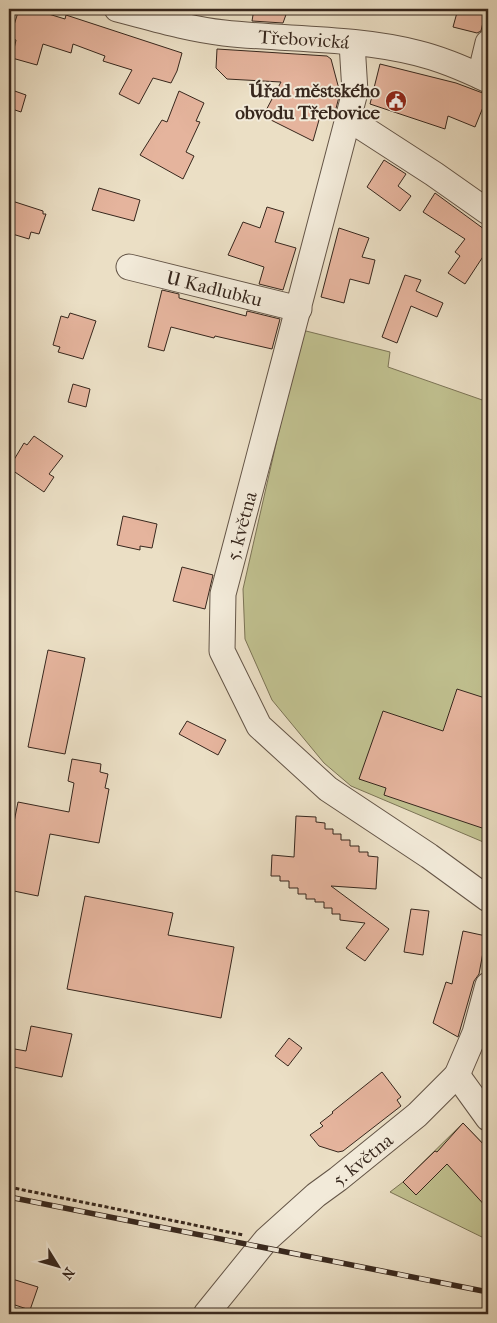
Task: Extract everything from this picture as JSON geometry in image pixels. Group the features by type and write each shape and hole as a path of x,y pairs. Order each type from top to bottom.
{"street":[{"name":"Třebovická","path":"116,9 166,22 223,33 372,44 416,52 453,64 484,78"},
{"name":"5. května","path":"352,43 355,92 223,594 222,651 259,726 328,789 429,856 488,899"},
{"path":"484,78 488,43"},
{"path":"349,119 434,174 488,212"},
{"name":"U Kadlubku","path":"129,267 299,310"},
{"name":"5. května","path":"206,1314 266,1240 316,1195 338,1180 417,1115 457,1075 484,1016 488,985"},
{"path":"457,1075 488,1118"}],"path":[{"path":"9,1187 266,1240"}],"green space":[{"path":"302,330 390,352 388,367 488,402 488,844 351,786 324,763 272,700 245,639 243,589"},
{"path":"463,1123 488,1149 488,1240 390,1192 403,1182"}],"building":[{"path":"19,9 32,9 65,19 66,15 182,53 177,71 171,83 153,78 139,104 119,94 132,70 103,61 105,56 73,44 71,53 43,44 37,65 12,58 16,40 10,38"},
{"path":"254,9 288,9 283,23 252,21"},
{"path":"458,9 486,9 481,31 477,33 453,27"},
{"path":"217,49 327,56 331,59 340,93 333,120 321,113 313,141 263,116 281,82 227,79 216,68"},
{"path":"380,64 456,83 488,95 475,127 448,116 445,129 370,104"},
{"path":"9,89 26,95 21,112 9,108"},
{"path":"179,91 204,103 196,121 200,122 186,152 194,156 183,179 140,155 162,120 167,122"},
{"path":"384,160 406,174 398,186 411,196 400,211 367,187"},
{"path":"99,188 140,200 134,221 92,210"},
{"path":"435,193 488,232 488,249 465,284 448,273 460,256 455,252 465,239 423,212"},
{"path":"9,200 43,211 43,214 46,214 39,234 31,232 29,239 9,233"},
{"path":"267,207 284,212 275,242 296,248 283,290 259,284 264,267 228,255 243,222 260,228"},
{"path":"339,228 369,238 362,257 375,260 369,284 350,279 344,303 321,297"},
{"path":"405,275 421,280 416,291 443,303 437,317 411,306 397,343 382,337"},
{"path":"162,290 179,294 179,298 246,316 247,311 280,319 272,349 215,336 214,338 171,327 164,351 148,347"},
{"path":"70,313 96,321 83,359 58,352 60,347 53,345 61,316 68,318"},
{"path":"73,384 90,389 86,407 68,402"},
{"path":"34,436 63,456 49,474 54,477 44,492 9,468 24,443 27,445"},
{"path":"123,516 157,524 152,548 140,546 140,550 117,545"},
{"path":"182,567 213,575 205,609 173,601"},
{"path":"48,650 85,658 65,754 28,747"},
{"path":"457,689 488,699 488,830 384,795 386,788 359,779 383,711 443,731"},
{"path":"187,721 226,740 218,755 179,734"},
{"path":"72,759 101,764 100,772 108,774 105,788 109,789 99,843 50,834 38,896 9,890 9,847 18,802 69,812 74,783 68,781"},
{"path":"296,816 316,817 316,822 325,823 325,829 333,829 333,834 341,834 341,840 350,840 350,846 359,846 359,852 368,852 368,856 378,857 376,889 331,886 389,929 365,961 346,948 365,923 340,920 340,914 332,914 332,908 324,908 324,902 306,899 306,894 298,894 298,888 289,888 289,881 280,881 280,876 271,876 272,855 294,857"},
{"path":"85,896 173,913 168,935 234,947 221,1018 67,989"},
{"path":"411,909 429,911 423,955 404,952"},
{"path":"463,931 486,936 479,974 474,981 458,1037 433,1023 446,982 452,984"},
{"path":"31,1026 72,1034 62,1077 9,1066 9,1048 26,1051"},
{"path":"289,1038 302,1048 288,1066 275,1056"},
{"path":"382,1072 401,1097 397,1100 401,1106 343,1151 338,1152 319,1146 310,1135 323,1126 320,1123"},
{"path":"463,1123 488,1149 488,1209 447,1164 416,1195 403,1182 435,1151 437,1152"},
{"path":"9,1278 38,1287 30,1310 9,1303"}],"railway":[{"path":"9,1197 488,1292"}],"place":[{"name":"Úřad městského obvodu Třebovice","path":"396,101"}]}
